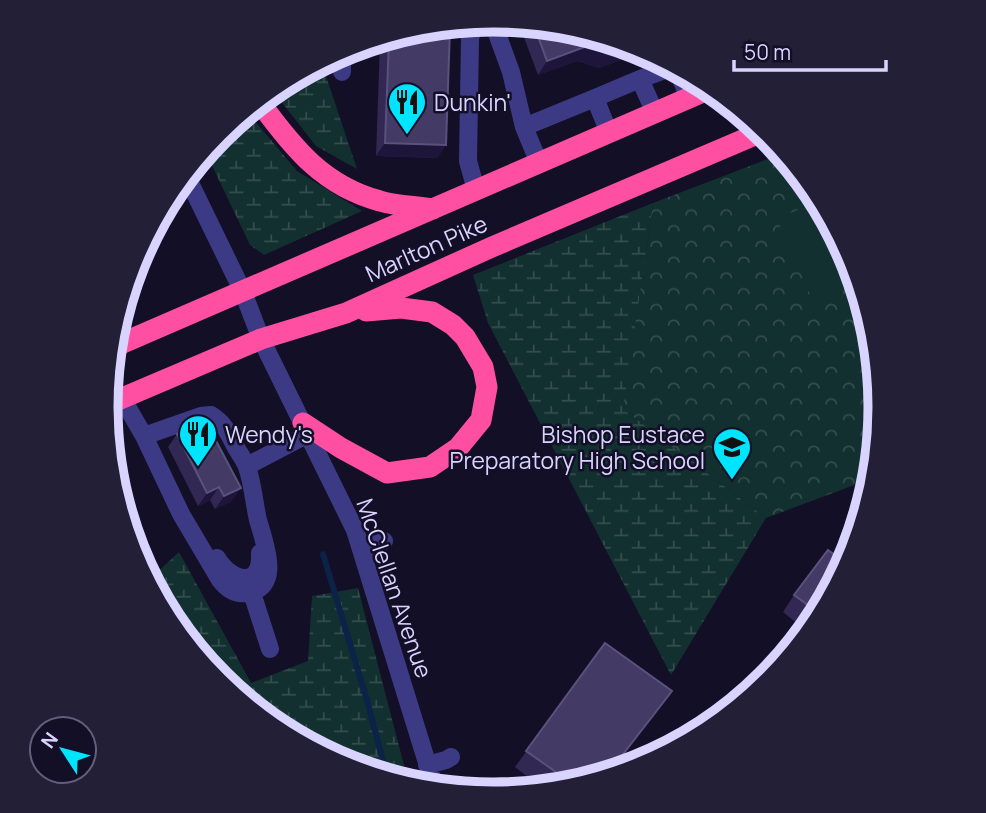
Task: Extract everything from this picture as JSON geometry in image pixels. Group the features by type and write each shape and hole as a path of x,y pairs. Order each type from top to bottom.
{"highway":[{"name":"Marlton Pike","path":"123,343 697,95"},
{"path":"265,109 295,150 332,181 380,201 433,209"},
{"name":"Marlton Pike","path":"118,399 261,339 346,313 492,247 752,136"},
{"path":"306,429 387,473 430,467 458,448 481,420 487,387 483,368 465,337 453,325 432,312 401,308 346,313"}],"street":[{"path":"472,32 467,150 476,190"},
{"path":"496,32 511,72 524,127 539,163"},
{"path":"342,63 342,72"},
{"path":"524,127 661,71"},
{"path":"640,79 655,113"},
{"path":"595,98 609,133"},
{"name":"McClellan Avenue","path":"191,184 243,292 261,339 355,530 430,773"},
{"path":"118,406 144,436 181,514 225,587 239,594 252,593 265,581 268,552 259,522 234,467 201,416 144,436"},
{"path":"234,467 306,429"},
{"path":"170,490 189,508 226,570 239,579 248,578 256,573 261,564 260,548 234,467"},
{"path":"362,550 384,541"},
{"path":"252,593 270,649"},
{"path":"430,773 451,757"}],"green space":[{"path":"324,71 357,169 316,146 279,99"},
{"path":"253,119 297,171 362,211 264,255 250,245 210,161"},
{"path":"773,157 791,178 818,219 839,263 861,333 868,406 860,483 766,518 623,409 653,203"},
{"path":"653,203 624,409 766,518 671,675 488,323 473,275"},
{"path":"809,205 829,241 848,286 813,301 777,219"},
{"path":"179,552 251,683 308,661 312,596 358,588 405,771 372,762 327,743 265,704 228,672 195,635 157,572"}],"building":[{"path":"450,34 446,145 385,143 389,46"},
{"path":"537,34 614,51 608,53 587,46 547,61"},
{"path":"205,420 241,488 224,496 219,487 207,493 177,434"},
{"path":"828,550 836,556 810,607 794,595"},
{"path":"605,643 672,691 618,760 560,775 526,751"}],"waterway":[{"path":"323,554 384,766"}],"place":[{"name":"Dunkin'","path":"407,136"},
{"name":"Wendy's","path":"198,468"},
{"name":"Bishop Eustace Preparatory High School","path":"732,481"}]}
